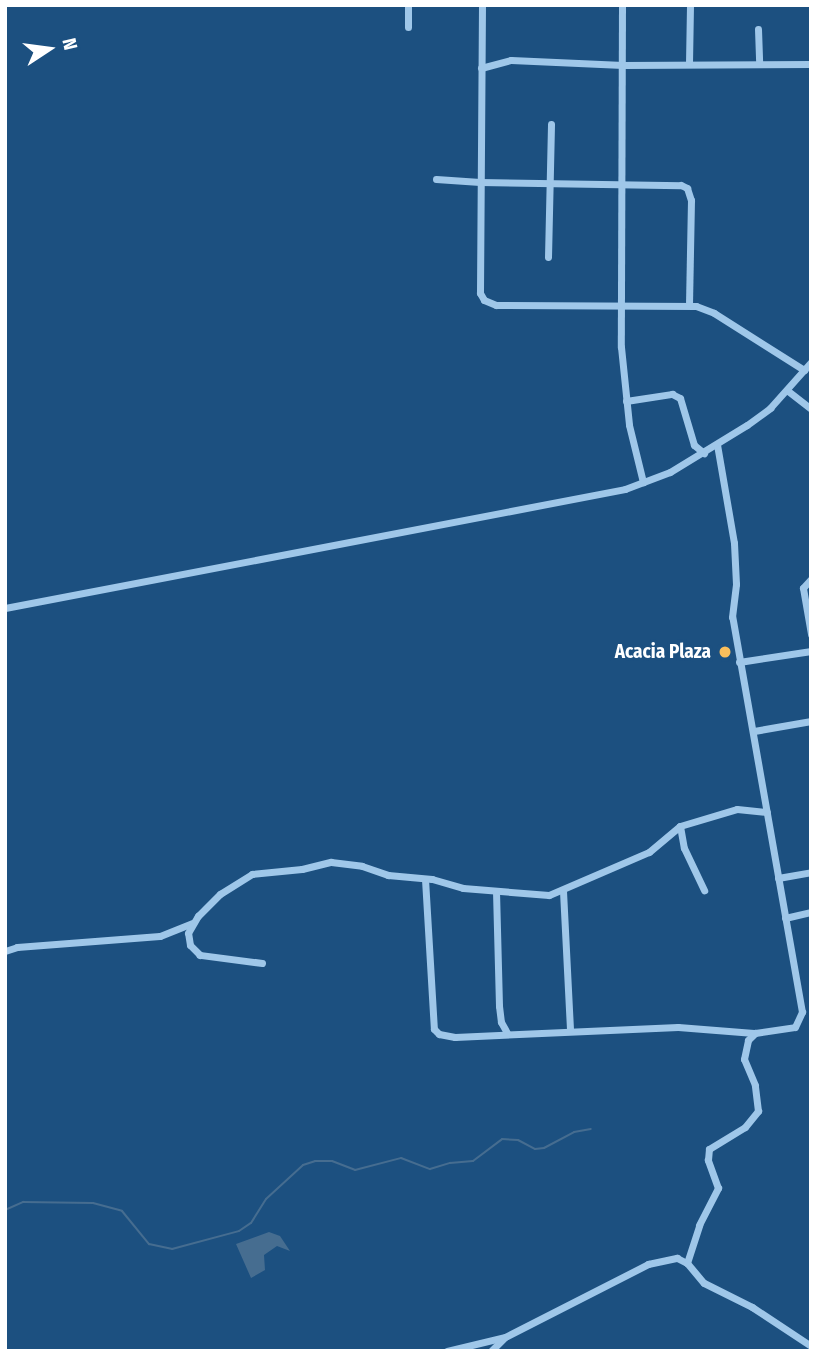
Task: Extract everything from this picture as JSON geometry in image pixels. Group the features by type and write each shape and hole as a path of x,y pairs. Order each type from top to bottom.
{"street":[{"path":"408,5 408,27"},
{"path":"482,5 480,293 484,300 496,305 689,305 714,313 804,370"},
{"path":"622,5 621,304 626,401 643,482"},
{"path":"690,5 690,63"},
{"path":"758,29 759,63"},
{"path":"481,68 511,60 623,65 811,64"},
{"path":"548,257 551,124"},
{"path":"436,179 480,183 681,185 690,193 689,305"},
{"path":"5,608 539,508 643,482 670,472 704,453 770,408 788,391 811,362"},
{"path":"788,391 811,409"},
{"path":"626,401 672,394 680,398 695,445 704,453"},
{"path":"425,878 434,1029 439,1034 455,1037 678,1027 755,1033 790,1028 801,1018 754,731 732,617 736,584 734,543 717,445"},
{"path":"811,579 803,588 811,634"},
{"path":"739,662 811,651"},
{"path":"754,731 811,720"},
{"path":"262,963 200,955 190,945 188,933 192,923 220,894 252,874 302,869 331,862 362,866 388,875 425,878 463,888 549,895 649,852 680,826 737,809 767,812"},
{"path":"680,826 684,848 704,890"},
{"path":"778,878 811,872"},
{"path":"496,891 499,1006 501,1022 507,1033"},
{"path":"563,891 570,1030"},
{"path":"785,918 811,912"},
{"path":"5,951 18,947 160,936 192,923"},
{"path":"687,1263 699,1226 718,1188 708,1160 709,1149 746,1127 758,1111 755,1085 744,1059 748,1040 755,1033"},
{"path":"447,1351 505,1337 648,1264 677,1258 687,1263 704,1283 752,1307 811,1346"},
{"path":"491,1351 505,1337"}],"water":[{"path":"269,1232 280,1236 290,1251 277,1246 264,1255 265,1270 251,1278 236,1244"}],"waterway":[{"path":"5,1210 23,1202 93,1203 122,1211 149,1244 172,1249 239,1231 251,1223 266,1199 303,1165 315,1161 332,1161 355,1170 401,1158 430,1169 450,1163 473,1161 502,1139 518,1140 535,1149 544,1148 574,1132 591,1129"}],"place":[{"name":"Acacia Plaza","path":"725,652"}]}
